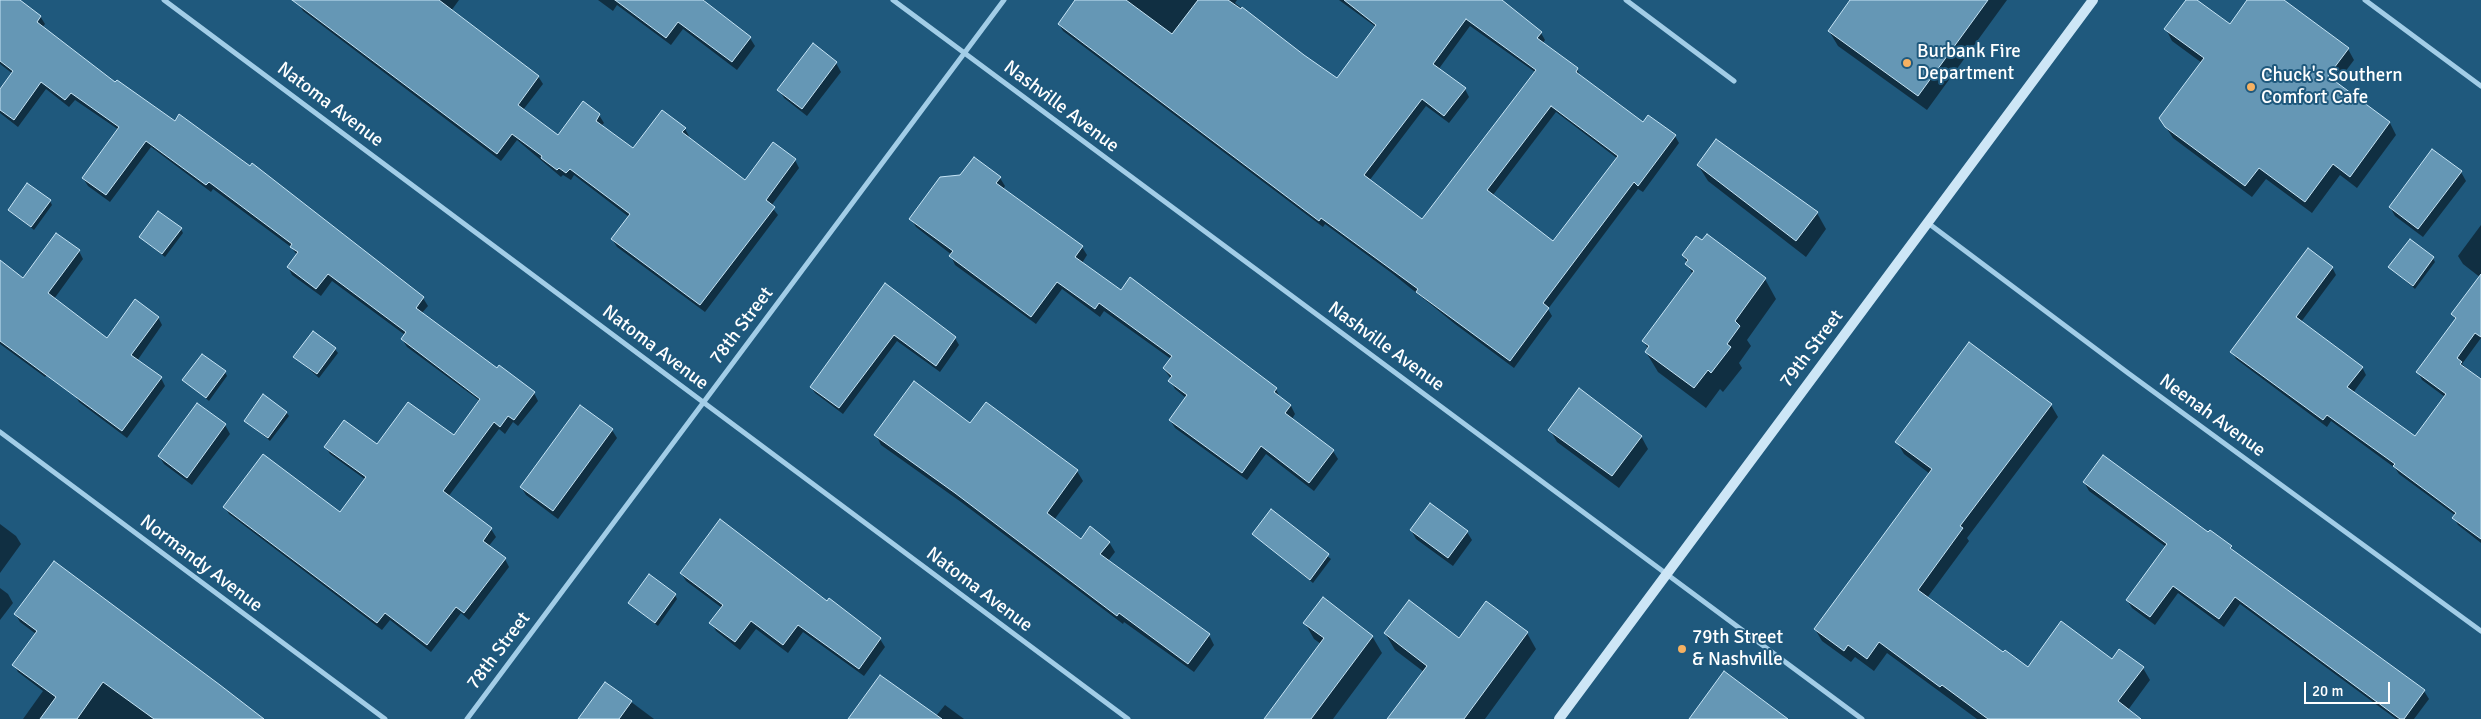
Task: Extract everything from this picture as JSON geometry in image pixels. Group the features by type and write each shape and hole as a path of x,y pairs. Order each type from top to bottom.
{"main road":[{"name":"79th Street","path":"1559,719 2093,0"}],"street":[{"name":"Natoma Avenue","path":"164,0 1128,719"},
{"name":"Nashville Avenue","path":"893,0 1862,719"},
{"name":"78th Street","path":"467,719 1004,0"},
{"path":"1626,0 1734,81"},
{"path":"2365,0 2481,86"},
{"name":"Neenah Avenue","path":"1928,223 2481,631"},
{"name":"Normandy Avenue","path":"0,432 385,719"}],"building":[{"path":"0,0 20,0 41,16 37,22 115,82 117,80 175,121 179,114 250,166 252,163 424,297 416,308 497,368 499,365 535,392 514,420 508,416 500,427 494,422 443,491 492,528 483,541 506,558 464,613 456,607 427,645 385,613 377,623 223,507 263,454 340,512 366,477 324,447 344,420 377,444 408,402 454,435 480,399 401,339 406,332 328,274 316,289 287,267 298,252 290,247 292,244 209,182 206,185 146,141 106,195 82,178 119,127 71,93 65,100 41,82 14,120 0,110 0,89 13,71 0,61"},
{"path":"292,0 439,0 539,76 518,105 558,135 583,101 600,114 596,121 633,148 662,110 686,128 682,132 745,180 773,142 796,159 766,200 775,207 700,305 611,239 630,214 570,169 566,173 559,168 557,170 541,158 542,156 512,134 497,154"},
{"path":"615,0 703,0 751,37 732,62 678,22 666,38"},
{"path":"1075,0 1126,0 1172,34 1198,0 1228,0 1241,9 1242,7 1337,78 1376,25 1344,0 1502,0 1542,32 1537,38 1578,68 1576,72 1643,122 1648,115 1676,135 1638,186 1634,182 1543,303 1549,308 1510,361 1416,292 1418,289 1321,218 1319,221 1058,24","holes":["1466,19 1536,70 1422,219 1364,175 1422,99 1444,116 1466,88 1433,64","1551,106 1618,156 1553,241 1487,190"]},
{"name":"Burbank Fire Department","path":"1850,0 1988,0 1918,96 1828,31"},
{"name":"Chuck's Southern Comfort Cafe","path":"2186,0 2197,0 2230,24 2247,0 2284,0 2349,48 2328,76 2390,122 2350,177 2333,164 2305,202 2259,168 2245,186 2165,127 2159,118 2204,58 2164,29"},
{"path":"813,43 837,62 802,109 777,90"},
{"path":"1716,139 1818,212 1796,241 1697,165"},
{"path":"2432,149 2462,171 2418,229 2389,207"},
{"path":"974,157 1001,177 996,183 1083,246 1075,257 1121,290 1130,277 1277,388 1274,392 1291,405 1285,413 1334,450 1309,483 1261,446 1242,473 1169,420 1187,395 1168,381 1172,376 1163,368 1172,356 1099,303 1095,309 1057,282 1031,317 949,256 953,251 909,219 940,177 960,175"},
{"path":"27,183 51,200 31,227 8,210"},
{"path":"158,211 182,228 162,254 139,237"},
{"path":"56,233 80,250 48,293 107,338 135,299 159,317 131,355 162,377 122,431 0,341 0,260 23,278"},
{"path":"1707,234 1766,278 1735,321 1740,326 1727,344 1731,347 1711,373 1708,370 1694,388 1645,352 1649,346 1642,341 1694,271 1685,264 1688,260 1682,255 1696,236 1702,240"},
{"path":"2410,239 2434,257 2413,286 2388,267"},
{"path":"2308,248 2333,267 2296,317 2363,367 2347,387 2415,436 2446,394 2416,372 2456,318 2451,314 2481,274 2481,337 2475,333 2457,358 2462,362 2460,364 2481,379 2481,539 2452,518 2456,513 2393,466 2395,464 2327,415 2323,420 2230,352"},
{"path":"885,283 956,337 936,366 894,335 839,408 810,387"},
{"path":"313,331 336,348 317,374 293,357"},
{"path":"1969,342 2052,404 1960,526 1963,528 1918,590 2003,652 2005,650 2028,667 2061,621 2112,659 2119,649 2144,667 2118,701 2141,719 1988,719 1942,685 1940,687 1879,642 1867,659 1848,645 1844,651 1814,629 1932,469 1895,442"},
{"path":"202,354 226,371 206,398 182,380"},
{"path":"914,381 970,423 986,402 1078,470 1047,513 1081,539 1090,526 1110,542 1100,554 1210,634 1188,664 1119,613 1117,616 955,493 874,435"},
{"path":"1579,388 1642,436 1612,476 1548,430"},
{"path":"263,394 287,412 268,438 244,421"},
{"path":"197,403 226,424 187,478 158,456"},
{"path":"580,405 613,429 553,511 520,487"},
{"path":"2103,455 2208,532 2210,530 2232,546 2230,548 2425,690 2404,719 2400,719 2235,597 2219,619 2173,586 2150,617 2126,600 2167,544 2083,482"},
{"path":"1430,503 1468,531 1448,558 1410,530"},
{"path":"1271,509 1329,554 1310,580 1252,534"},
{"path":"720,519 827,601 829,598 881,638 859,669 798,625 783,645 751,621 735,642 709,623 723,605 680,573"},
{"path":"54,561 264,719 154,719 103,682 77,719 40,719 56,697 12,665 37,631 14,614"},
{"path":"649,574 676,594 655,623 628,603"},
{"path":"1323,597 1373,636 1311,719 1264,719 1324,638 1303,623"},
{"path":"1409,600 1459,638 1486,601 1528,632 1464,719 1387,719 1427,666 1384,633"},
{"path":"1724,671 1788,719 1689,719"},
{"path":"880,675 942,719 848,719"},
{"path":"605,682 632,701 619,719 578,719"}],"place":[{"name":"Burbank Fire Department","path":"1907,63"},
{"name":"Chuck's Southern Comfort Cafe","path":"2251,87"},
{"name":"79th Street & Nashville","path":"1682,649"}]}
